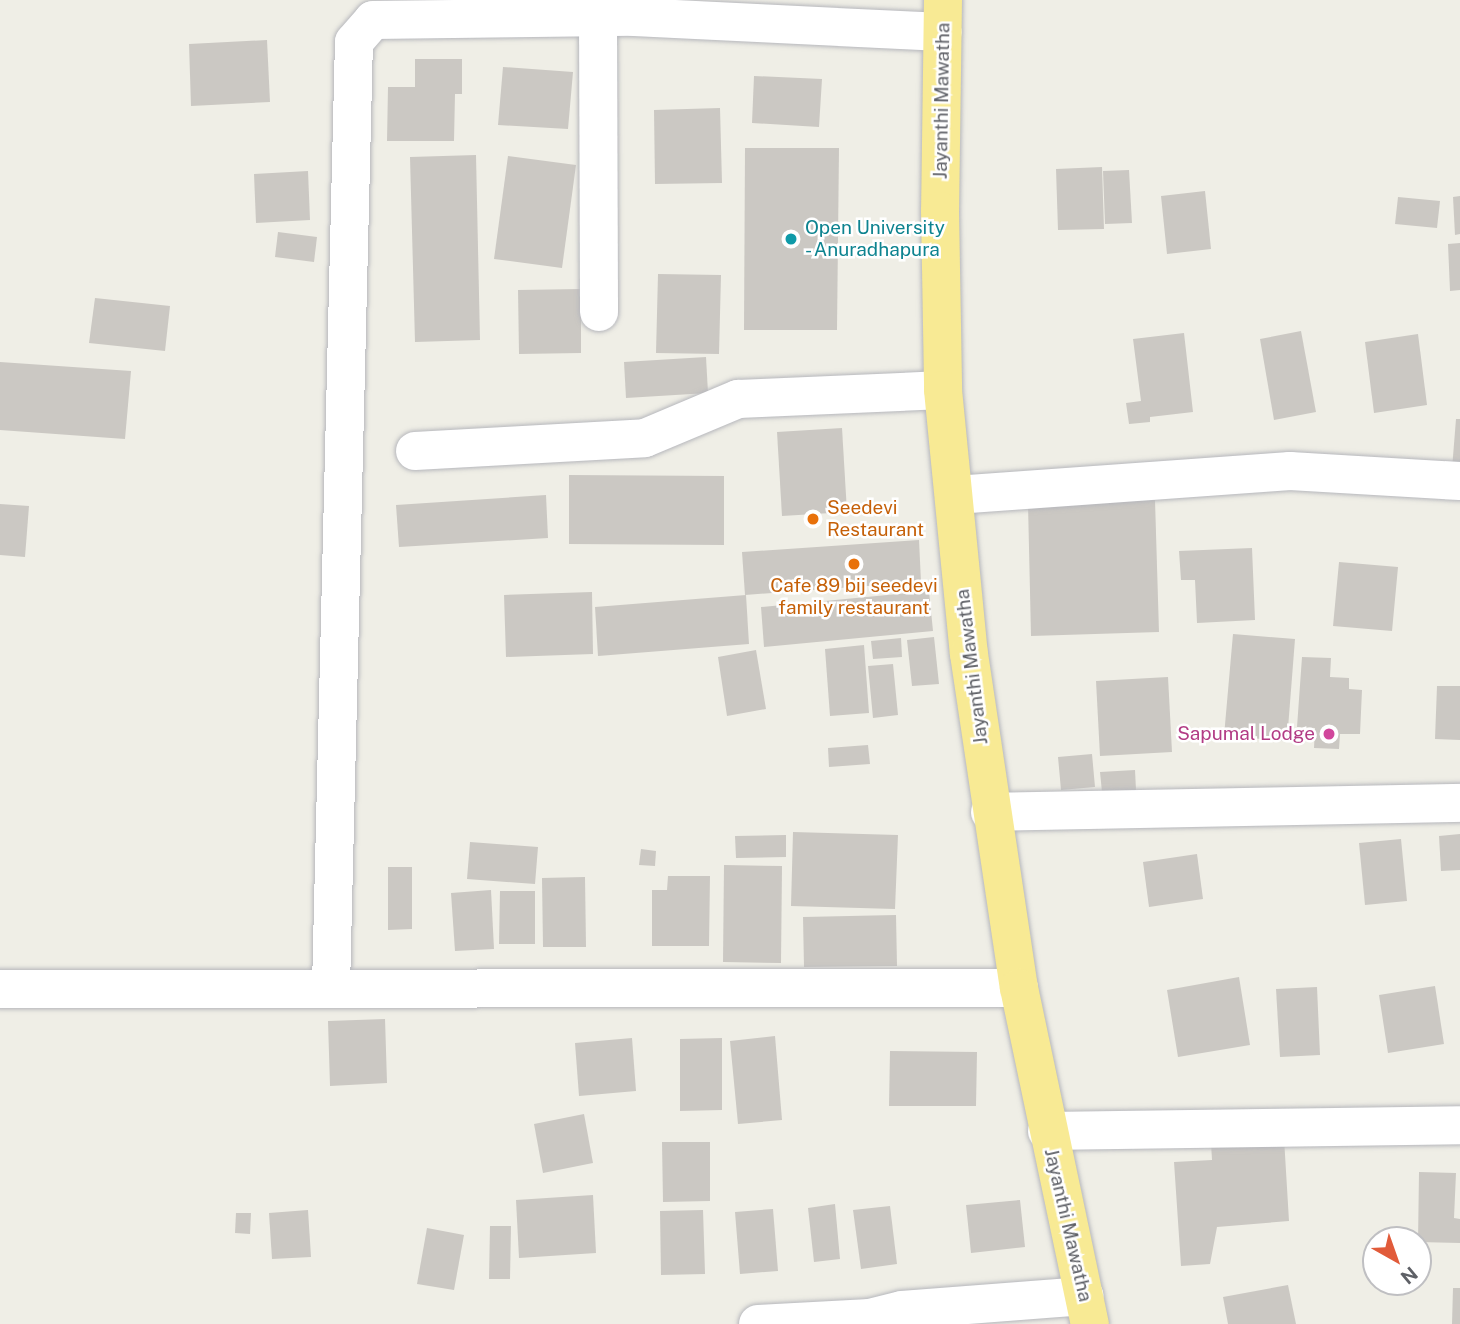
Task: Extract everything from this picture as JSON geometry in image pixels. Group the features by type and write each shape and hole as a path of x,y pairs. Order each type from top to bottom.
{"highway":[{"name":"Jayanthi Mawatha","path":"943,16 940,211 943,390 969,654 990,812 1019,988 1047,1131 1087,1310"}],"street":[{"path":"331,988 354,42 373,20 943,16"},
{"path":"598,17 599,312"},
{"path":"415,451 645,438 738,399 943,390"},
{"path":"955,495 1290,471 1460,481"},
{"path":"990,812 1460,803"},
{"path":"0,989 1019,988"},
{"path":"1047,1131 1460,1125"},
{"path":"758,1324 870,1318 902,1310 1087,1310"}],"building":[{"path":"267,40 270,102 191,106 189,44"},
{"path":"415,59 462,59 462,94 455,94 454,141 387,141 388,87 415,87"},
{"path":"503,67 573,72 568,129 498,125"},
{"path":"754,76 822,79 819,127 752,123"},
{"path":"720,108 722,183 655,184 654,110"},
{"name":"Open University - Anuradhapura","path":"745,148 839,148 837,330 744,330"},
{"path":"476,155 480,340 415,342 410,157"},
{"path":"508,156 576,165 562,268 494,259"},
{"path":"1102,167 1104,229 1058,230 1056,169"},
{"path":"1129,170 1132,223 1105,224 1103,171"},
{"path":"308,171 310,220 256,223 254,174"},
{"path":"1205,191 1211,249 1167,254 1161,196"},
{"path":"1460,196 1460,234 1455,235 1453,197"},
{"path":"1398,197 1440,201 1437,228 1395,224"},
{"path":"278,232 317,237 314,262 275,257"},
{"path":"1460,243 1460,290 1450,291 1448,244"},
{"path":"658,274 721,275 719,354 656,353"},
{"path":"581,289 581,353 519,354 518,290"},
{"path":"95,298 170,306 165,351 89,343"},
{"path":"1301,331 1316,412 1274,420 1260,339"},
{"path":"1184,333 1193,412 1150,417 1150,422 1129,424 1126,403 1141,401 1133,339"},
{"path":"1418,334 1427,405 1374,413 1365,342"},
{"path":"706,357 708,393 626,398 624,362"},
{"path":"0,362 131,371 125,439 0,430"},
{"path":"1456,419 1460,419 1460,469 1452,469"},
{"path":"842,428 847,512 782,516 777,432"},
{"path":"569,475 724,476 724,545 569,544"},
{"path":"546,495 548,538 399,547 396,505"},
{"path":"1155,500 1159,632 1031,636 1028,504"},
{"path":"0,504 29,506 25,557 0,555"},
{"path":"919,540 921,582 745,595 742,552"},
{"path":"1252,548 1255,620 1197,623 1195,580 1181,580 1179,551"},
{"path":"1339,562 1398,567 1392,631 1333,626"},
{"path":"929,591 933,631 764,647 761,607"},
{"path":"592,592 593,654 506,657 504,595"},
{"path":"746,595 749,644 598,656 595,607"},
{"path":"1233,634 1295,639 1287,741 1224,736"},
{"path":"934,637 939,684 912,686 907,640"},
{"path":"901,638 902,657 873,659 871,641"},
{"path":"864,645 869,713 830,716 825,649"},
{"path":"756,650 766,709 727,716 718,657"},
{"path":"1302,657 1331,658 1330,677 1349,678 1349,689 1362,690 1360,734 1340,734 1339,749 1314,748 1315,728 1297,727"},
{"path":"893,664 898,715 873,718 868,666"},
{"path":"1168,677 1172,752 1100,756 1096,681"},
{"path":"1437,686 1460,686 1460,740 1435,739"},
{"path":"868,745 870,764 829,767 828,748"},
{"path":"1092,754 1095,787 1061,790 1058,757"},
{"path":"1135,770 1136,790 1102,792 1100,772"},
{"path":"793,832 898,835 895,909 791,906"},
{"path":"1460,834 1460,870 1441,871 1439,836"},
{"path":"786,835 786,857 736,858 735,836"},
{"path":"1401,839 1407,901 1365,905 1359,843"},
{"path":"470,842 538,847 535,884 467,879"},
{"path":"641,849 656,851 655,866 639,865"},
{"path":"1197,854 1203,899 1149,907 1143,862"},
{"path":"724,865 782,866 781,963 723,962"},
{"path":"388,867 412,867 412,929 388,930"},
{"path":"668,876 710,876 709,946 652,946 652,890 667,890"},
{"path":"585,877 586,947 543,947 542,878"},
{"path":"491,890 494,949 455,951 451,893"},
{"path":"500,891 535,891 535,944 499,944"},
{"path":"896,915 897,966 804,967 803,917"},
{"path":"1239,977 1250,1045 1178,1057 1167,990"},
{"path":"1435,986 1444,1044 1388,1053 1379,995"},
{"path":"1317,987 1320,1055 1280,1057 1276,989"},
{"path":"385,1019 387,1083 330,1086 328,1021"},
{"path":"775,1036 782,1120 738,1124 730,1041"},
{"path":"632,1038 636,1091 579,1096 575,1043"},
{"path":"722,1038 722,1110 680,1111 680,1039"},
{"path":"890,1051 977,1052 976,1106 889,1106"},
{"path":"584,1114 593,1163 543,1173 534,1124"},
{"path":"1284,1138 1289,1221 1217,1227 1210,1264 1181,1266 1174,1162 1212,1160 1211,1143"},
{"path":"662,1142 710,1142 710,1201 663,1202"},
{"path":"1419,1172 1456,1173 1454,1218 1460,1219 1460,1243 1432,1242 1432,1226 1418,1226"},
{"path":"593,1195 596,1253 519,1258 516,1200"},
{"path":"1020,1200 1025,1247 971,1253 966,1205"},
{"path":"835,1204 840,1259 814,1262 808,1208"},
{"path":"890,1206 897,1264 861,1269 853,1210"},
{"path":"773,1209 778,1271 740,1274 735,1212"},
{"path":"308,1210 311,1257 272,1259 269,1213"},
{"path":"703,1210 705,1274 661,1275 660,1211"},
{"path":"236,1213 251,1213 250,1234 235,1233"},
{"path":"490,1226 511,1226 510,1279 489,1279"},
{"path":"427,1228 464,1235 454,1290 417,1284"},
{"path":"1288,1285 1296,1324 1228,1324 1223,1297"},
{"path":"1453,1288 1460,1288 1460,1324 1452,1324"}],"place":[{"name":"Open University - Anuradhapura","path":"791,239"},
{"name":"Seedevi Restaurant","path":"813,519"},
{"name":"Cafe 89 bij seedevi family restaurant","path":"854,564"},
{"name":"Sapumal Lodge","path":"1329,734"}]}
